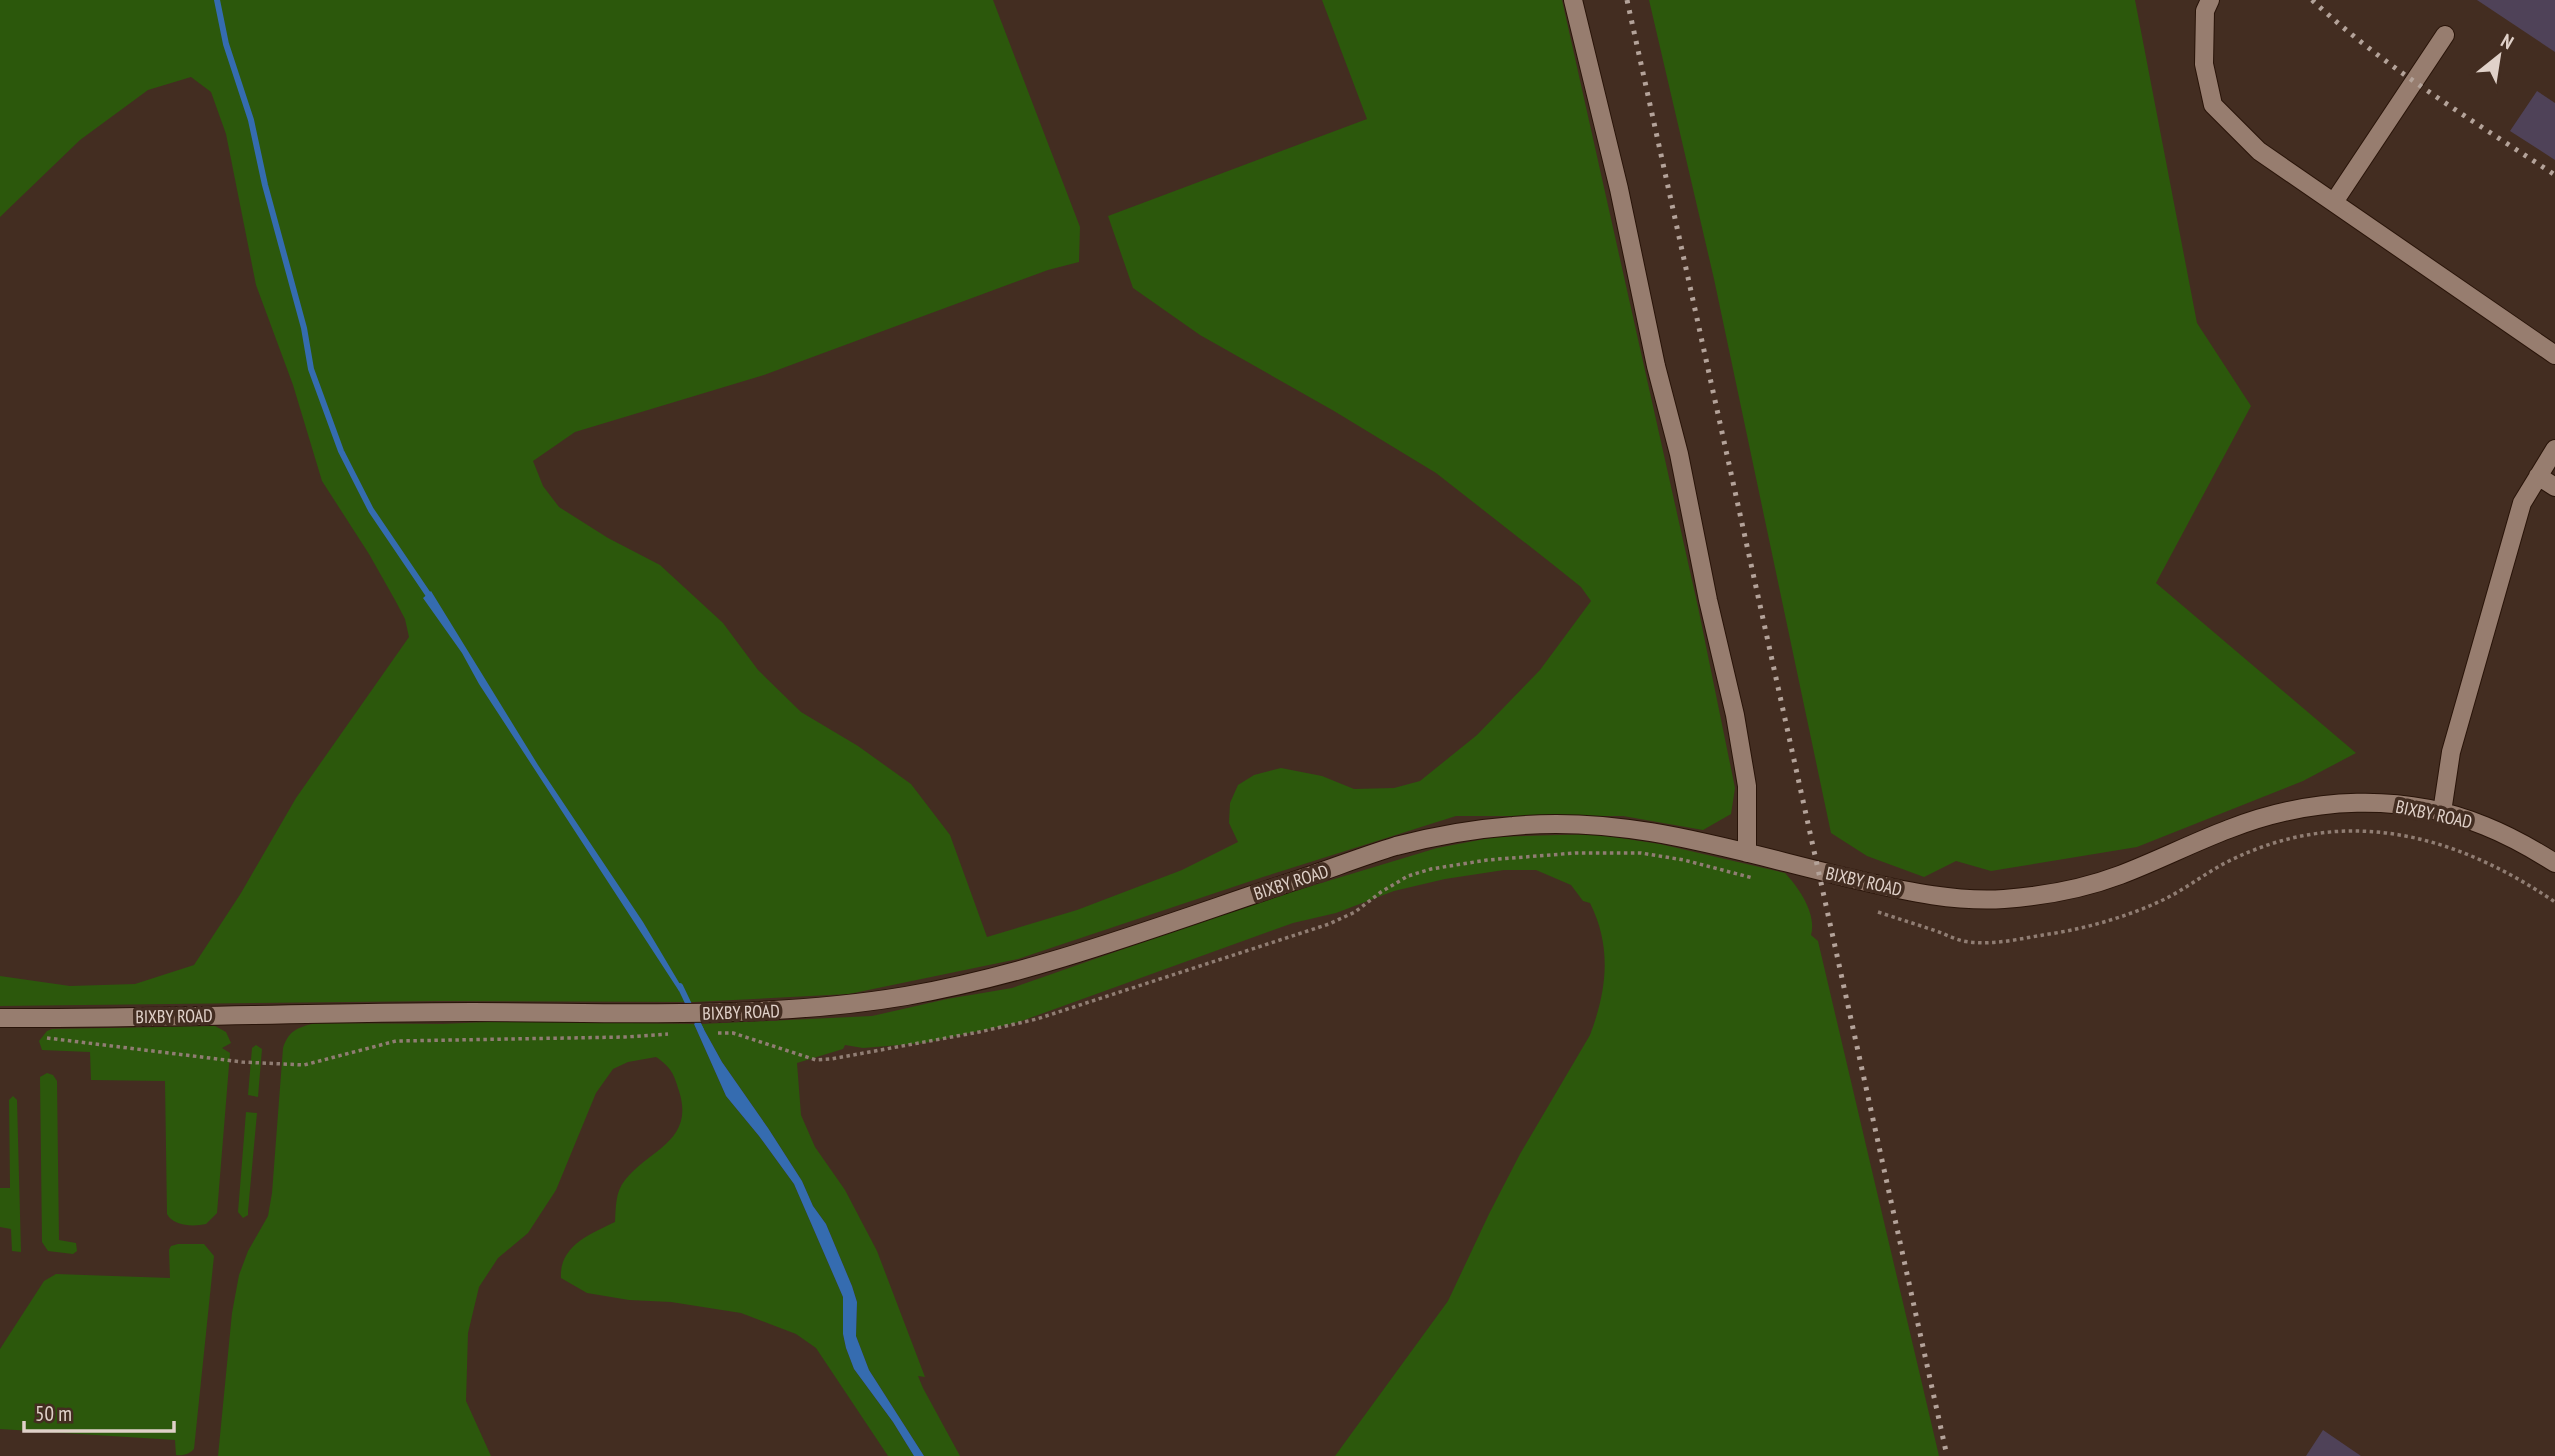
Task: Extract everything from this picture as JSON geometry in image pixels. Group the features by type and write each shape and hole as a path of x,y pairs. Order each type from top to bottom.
{"street":[{"path":"1573,0 1619,189 1735,715 1747,786 1747,853"},
{"path":"2210,0 2205,11 2204,64 2213,105 2259,151 2555,355"},
{"path":"2334,202 2445,35"},
{"path":"2442,812 2451,752 2522,503 2555,449"},
{"path":"2538,476 2555,487"},
{"name":"BIXBY ROAD","path":"0,1017 471,1012 705,1014 782,1011 844,1004 957,985 1078,952 1395,847 1451,834 1548,823 1631,828 1934,896 1987,900 2061,892 2104,881 2229,828 2293,809 2355,802 2442,812 2482,824 2555,863"}],"path":[{"path":"1878,912 1967,942 1990,943 2068,932 2122,917 2166,898 2230,861 2275,843 2318,834 2363,830 2417,837 2457,849 2491,863 2555,902"},
{"path":"733,1033 816,1060 979,1032 1037,1019 1329,924 1355,912 1408,876 1431,869 1487,860 1575,853 1642,853 1684,860 1753,878"},
{"path":"40,1035 51,1039 97,1043 170,1055 261,1064 304,1065 396,1041 625,1037 677,1033"}],"green space":[{"path":"0,0 993,0 1080,227 1079,262 1048,270 764,375 575,432 533,461 543,486 559,507 608,538 660,565 723,623 758,670 801,712 858,746 911,784 950,835 987,937 1077,910 1182,870 1238,842 1229,823 1230,803 1238,785 1254,775 1281,768 1322,776 1354,789 1394,788 1420,781 1477,735 1540,670 1591,601 1581,587 1436,473 1200,335 1133,288 1108,216 1367,119 1322,0 1562,0 1698,607 1735,788 1731,814 1703,830 1623,816 1456,816 1018,959 849,994 694,1002 439,1001 0,1006 0,976 70,986 135,984 194,965 241,893 296,798 409,637 405,619 395,600 322,481 293,385 256,285 226,134 211,92 191,77 148,90 80,140 0,217"},
{"path":"1649,0 2135,0 2197,323 2251,406 2156,583 2356,753 2303,781 2137,847 1991,871 1956,861 1924,877 1867,856 1831,833 1714,279"},
{"path":"1594,834 1660,844 1785,873 1806,902 1811,919 1811,935 1818,941 1939,1456 1335,1456 1448,1301 1520,1154 1590,1035 1596,1018 1605,969 1602,936 1590,903 1583,901 1571,885 1536,870 1504,870 1445,879 1394,891 1336,913 1293,923 1016,1023 924,1043 863,1048 845,1045 843,1049 797,1063 801,1115 815,1147 845,1190 877,1251 925,1377 918,1376 960,1456 924,1456 869,1370 856,1336 857,1302 826,1224 813,1206 802,1181 722,1062 701,1024 872,1016 1012,988 1255,903 1437,848 1495,837"},
{"path":"511,1021 694,1024 726,1096 794,1184 843,1297 843,1334 854,1369 914,1456 888,1456 816,1348 796,1334 741,1313 587,1293 561,1278 565,1257 571,1249 586,1237 615,1222 619,1190 625,1180 667,1143 681,1122 682,1108 675,1080 669,1068 656,1057 628,1062 613,1069 596,1093 556,1190 528,1233 498,1258 479,1287 468,1333 466,1401 491,1456 218,1456 232,1313 239,1275 248,1251 268,1216 272,1193 283,1048 288,1037 299,1028 315,1023 442,1024"},
{"path":"215,1026 226,1032 231,1043 222,1048 230,1053 217,1213 206,1224 184,1225 167,1214 165,1081 91,1080 90,1052 42,1050 39,1041 52,1029"},
{"path":"256,1045 262,1049 258,1097 248,1095 252,1048"},
{"path":"47,1073 53,1075 57,1081 59,1240 76,1243 77,1251 73,1254 48,1251 42,1242 40,1077"},
{"path":"13,1096 17,1100 21,1252 12,1251 11,1229 0,1227 0,1188 10,1188 9,1100"},
{"path":"246,1112 257,1113 248,1215 243,1218 238,1212"},
{"path":"204,1244 214,1256 194,1449 186,1454 176,1455 175,1440 0,1429 0,1349 44,1281 56,1274 170,1278 169,1250 171,1246"}],"water":[{"path":"431,591 538,765 643,922 684,991 679,991 479,684 462,653 423,598"},
{"path":"694,1024 701,1024 722,1062 802,1181 813,1206 826,1224 857,1302 856,1336 869,1370 924,1456 914,1456 854,1369 843,1334 843,1297 794,1184 726,1096"}],"building":[{"path":"2477,0 2555,0 2555,52"},
{"path":"2537,91 2555,103 2555,160 2510,131"},
{"path":"2323,1430 2361,1456 2306,1456"}],"waterway":[{"path":"217,0 226,44 251,120 265,185 304,328 311,369 341,451 371,510 432,600"},
{"path":"680,986 701,1030"}],"railway":[{"path":"1627,0 1947,1456"},
{"path":"2312,0 2399,71 2555,175"}]}
